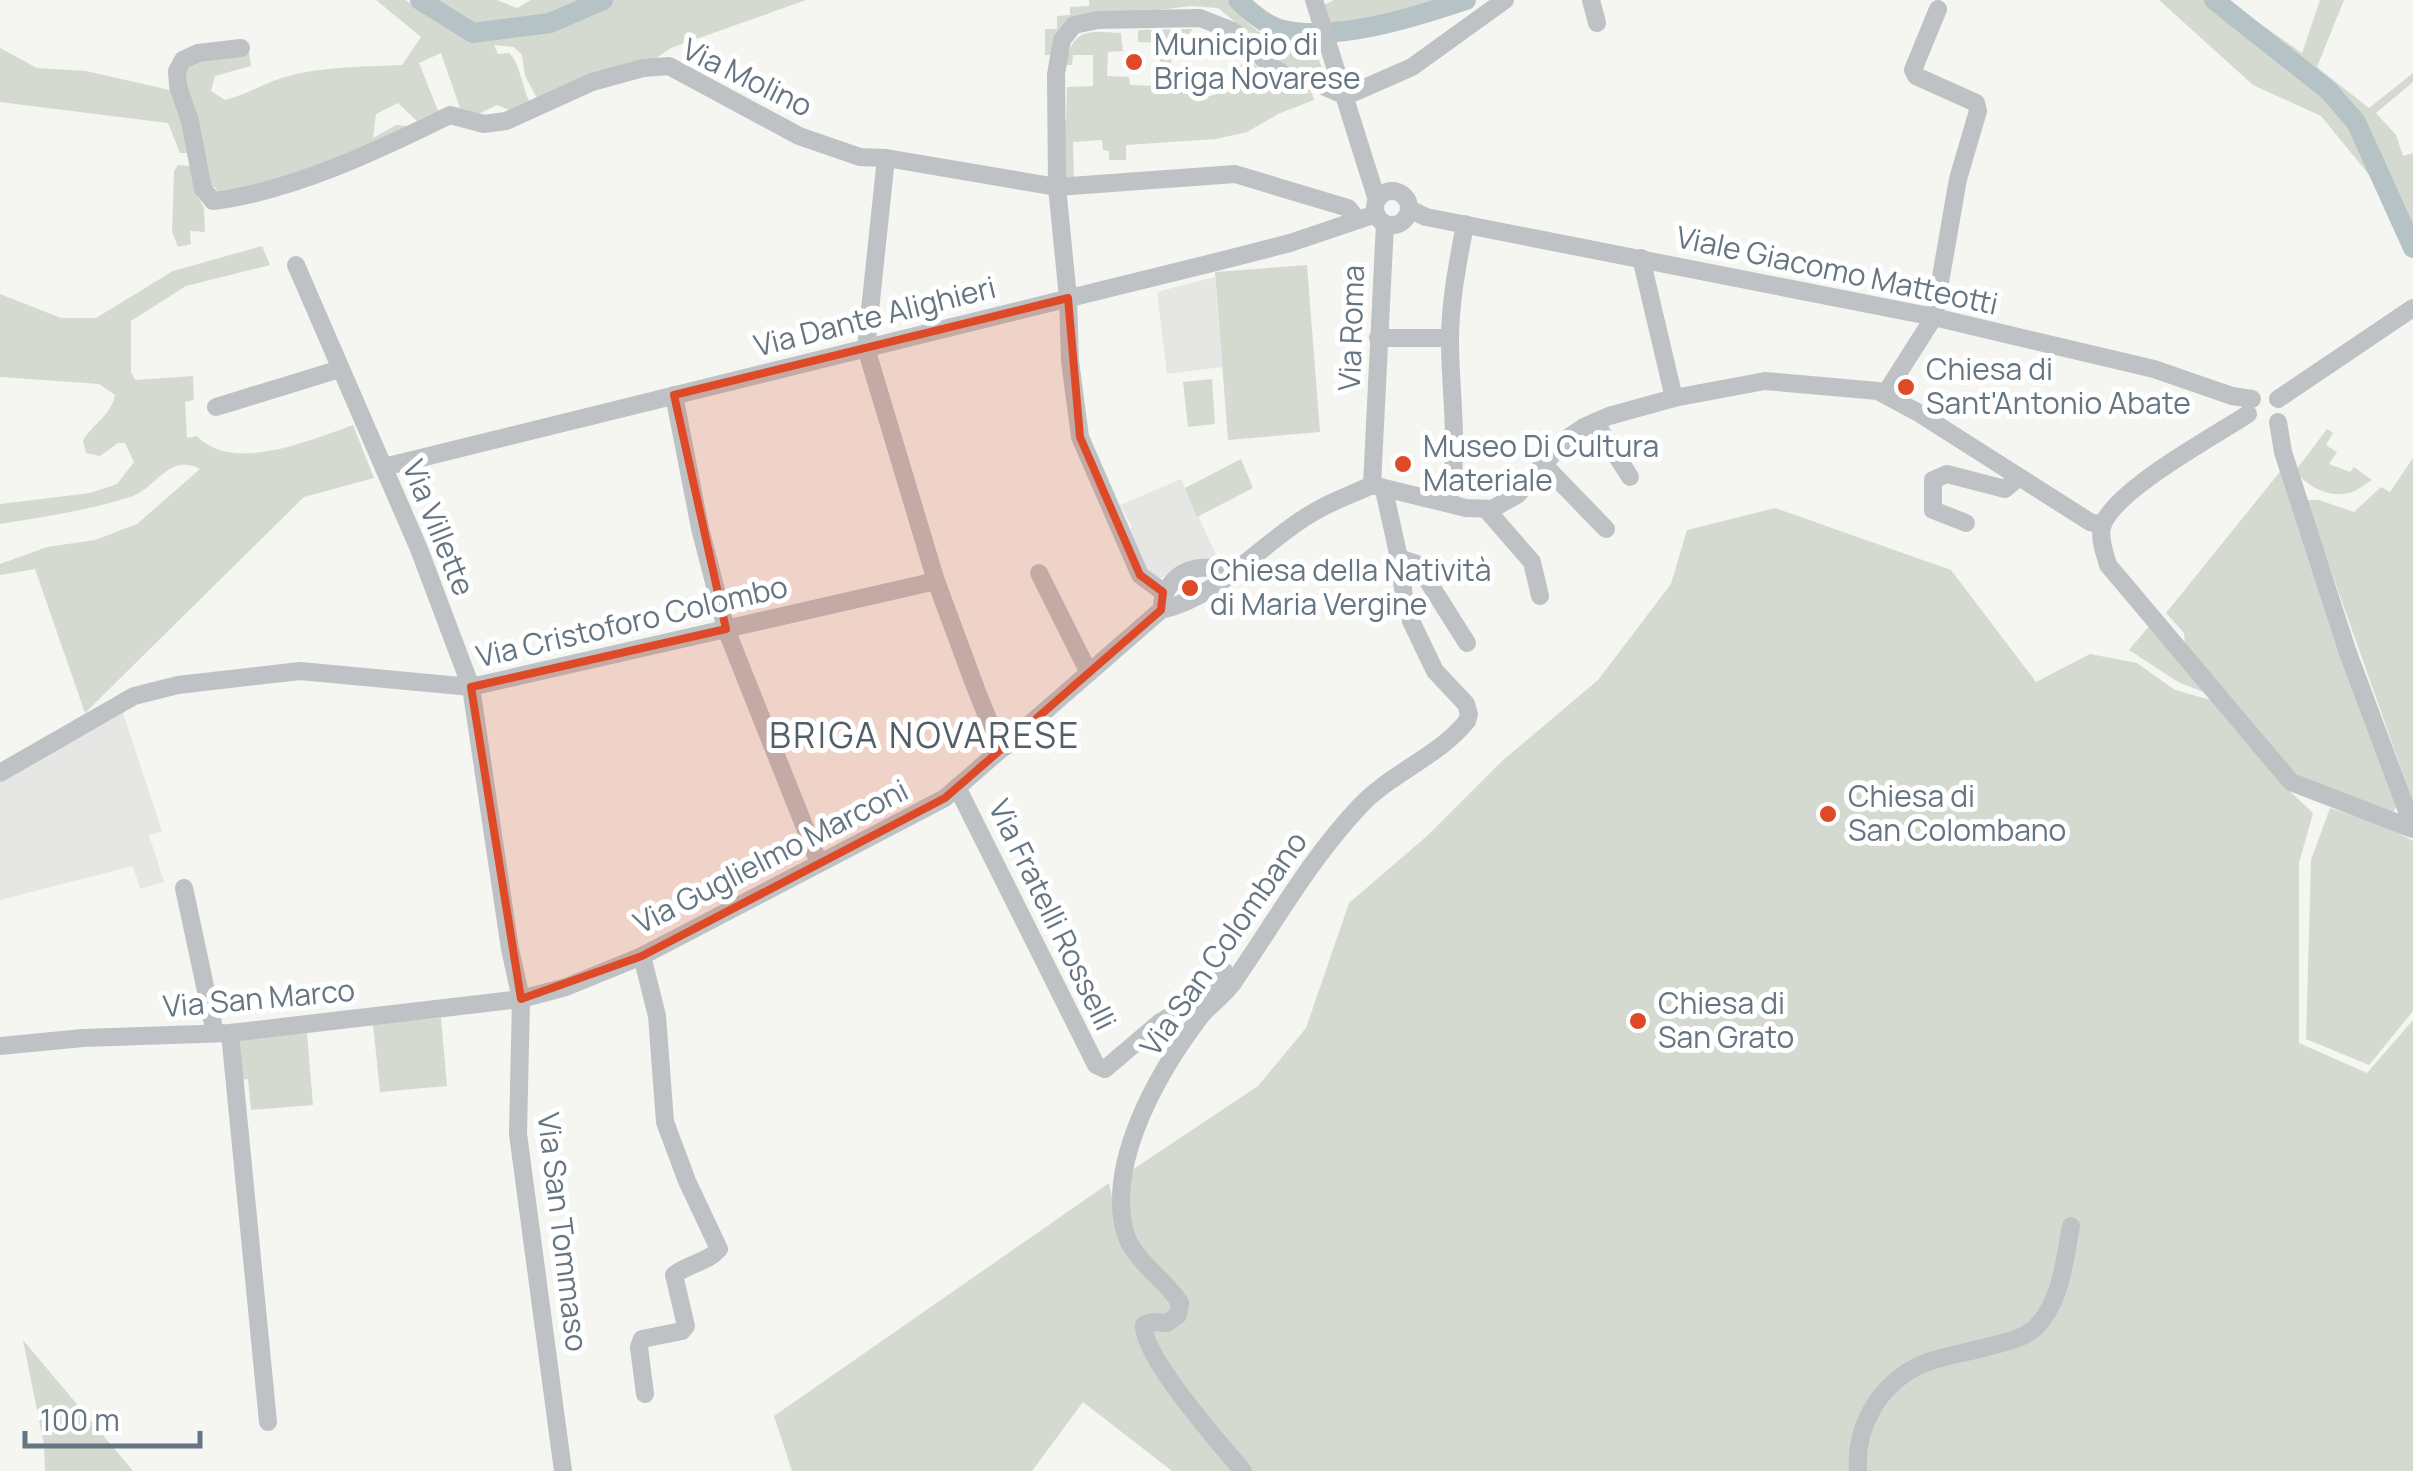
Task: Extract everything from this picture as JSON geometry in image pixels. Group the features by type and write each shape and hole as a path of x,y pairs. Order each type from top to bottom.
{"street":[{"path":"1162,601 1140,575 1080,437 1057,187 1058,54 1062,40 1074,25 1098,20 1200,18 1233,31 1295,82 1343,87 1412,68 1506,0"},
{"path":"1590,0 1597,24"},
{"name":"Via Roma","path":"1315,4 1343,87 1375,205 1378,338 1374,435 1378,488"},
{"path":"1885,394 1934,317 1958,179 1978,111 1976,103 1916,76 1913,70 1938,9"},
{"name":"Via Molino","path":"241,48 198,53 183,60 177,71 203,189 213,201 238,198 365,157 450,114 484,124 506,121 592,82 643,68 669,66 799,136 860,157 1057,187 1235,174 1348,208 1375,205 1401,194 1413,215"},
{"path":"886,158 866,348 936,581 990,724 1005,747"},
{"name":"Via Dante Alighieri","path":"384,467 1272,248 1375,205 1393,226 1413,215"},
{"name":"Viale Giacomo Matteotti","path":"1413,215 1934,317 2154,369 2232,396 2249,407 2266,393 2276,415"},
{"path":"1449,502 1456,451 1450,338 1453,286 1465,224"},
{"path":"1641,258 1674,398"},
{"name":"Via Villette","path":"296,266 384,467 471,687 521,999"},
{"path":"2413,308 2304,383 2276,415 2255,424 2249,407 2138,485 2111,508 2100,538 2108,565 2289,780 2413,828"},
{"path":"1378,338 1450,338"},
{"path":"216,407 340,369"},
{"path":"1378,488 1466,508 1502,506 1545,466 1566,440 1595,422 1674,398 1765,380 1885,394 2090,522 2102,525"},
{"path":"674,395 700,528 726,628 820,863"},
{"path":"2276,415 2283,452 2348,653 2413,828"},
{"path":"1595,422 1630,477"},
{"path":"1545,466 1606,529"},
{"path":"1966,524 1933,510 1932,480 1947,474 2006,489 2018,478"},
{"name":"Via Guglielmo Marconi","path":"1162,601 1205,595 1246,560 1314,512 1378,488"},
{"name":"Via San Colombano","path":"1242,1471 1149,1348 1144,1325 1167,1323 1178,1315 1180,1303 1171,1289 1145,1266 1126,1235 1119,1196 1126,1154 1175,1053 1203,1013 1233,983 1319,854 1362,804 1467,722 1466,704 1435,671 1408,613 1399,558 1378,488"},
{"path":"1486,509 1532,562 1540,596"},
{"path":"1399,558 1417,564 1467,643"},
{"name":"Via Guglielmo Marconi","path":"521,999 566,987 642,956 945,798 1089,673 1162,601 1174,580 1196,568 1222,570 1246,560"},
{"path":"1040,574 1089,673"},
{"name":"Via Cristoforo Colombo","path":"0,773 134,696 178,684 300,671 471,687 936,581"},
{"name":"Via Fratelli Rosselli","path":"958,787 1096,1065 1105,1069 1159,1023 1210,992 1216,974 1224,972 1233,983"},
{"path":"184,888 222,1033 236,1117 268,1422"},
{"path":"642,956 657,1016 665,1122 719,1249 711,1258 688,1264 674,1275 686,1326 682,1331 642,1339 639,1346 645,1394"},
{"name":"Via San Marco","path":"0,1046 222,1033 521,999"},
{"name":"Via San Tommaso","path":"521,999 518,1134 563,1471"},
{"path":"1858,1471 1863,1430 1887,1387 1921,1365 2011,1340 2035,1328 2054,1298 2071,1226"}],"highlighted area":[{"path":"1068,298 1080,437 1140,575 1163,592 1161,610 945,798 642,956 521,999 471,687 726,629 674,395"}],"shaded area":[{"path":"376,0 405,0 473,35 550,25 610,0 806,0 671,48 643,67 539,102 525,76 522,55 514,47 494,45 498,54 509,53 513,57 529,101 509,110 497,105 478,114 460,108 441,53 419,63 438,111 417,121 398,103 376,114 373,138 396,125 408,126 403,134 290,178 219,194 215,187 209,187 185,73 196,61 229,58 248,46 251,66 215,76 211,91 225,100 306,72 402,65 421,37"},
{"path":"423,0 497,0 517,8 531,0 599,0 548,21 473,31"},
{"path":"1089,0 1227,0 1266,36 1289,47 1316,52 1327,82 1291,75 1218,8 1191,6 1079,20 1051,55 1045,55 1045,29 1057,29 1057,16 1070,15 1070,7 1089,6"},
{"path":"1334,0 1439,0 1330,32 1322,6"},
{"path":"2159,0 2205,0 2327,95 2352,126 2392,203 2321,116 2253,85"},
{"path":"2217,0 2226,0 2302,53 2320,0 2344,0 2317,67 2369,108 2413,73 2413,82 2376,113 2396,135 2403,156 2413,153 2413,244 2357,122 2329,89"},
{"path":"1193,29 1173,53 1171,68 1175,81 1184,90 1208,96 1221,92 1231,82 1237,65 1254,64 1290,90 1312,93 1314,100 1247,132 1216,139 1126,145 1126,160 1109,160 1102,140 1073,142 1074,179 1065,178 1062,123 1066,120 1067,87 1093,86 1093,55 1073,55 1072,65 1065,65 1077,38 1090,32 1121,33 1123,51 1108,52 1107,76 1129,77 1130,85 1160,86 1160,43 1138,42 1138,30"},
{"path":"0,48 37,68 86,71 174,91 189,153 180,153 168,123 0,102"},
{"path":"178,165 190,166 195,192 204,208 205,232 190,231 191,244 178,247 172,232 174,171"},
{"path":"262,246 270,265 186,286 131,321 131,372 135,380 193,376 194,400 185,402 187,438 197,436 212,447 230,452 272,450 353,425 374,478 304,497 85,713 35,569 0,575 0,564 47,547 95,540 137,524 200,469 180,465 133,496 0,524 0,504 90,493 117,484 134,462 125,443 118,443 100,456 86,453 83,441 110,409 115,395 99,384 0,377 0,294 61,318 96,318 173,271"},
{"path":"1307,265 1320,432 1228,440 1215,272"},
{"path":"1215,277 1222,367 1167,374 1157,292"},
{"path":"1212,379 1215,424 1188,427 1183,382"},
{"path":"2327,429 2333,433 2326,445 2337,452 2329,464 2350,472 2354,467 2372,480 2352,492 2334,494 2318,489 2300,476 2296,470"},
{"path":"2413,458 2413,802 2306,500 2319,500 2354,512 2381,487 2390,492"},
{"path":"1241,459 1253,488 1197,517 1185,488"},
{"path":"2283,468 2396,807 2391,816 2293,780 2185,646 2184,633 2166,613"},
{"path":"1181,479 1219,561 1195,563 1156,580 1127,533 1132,527 1120,505"},
{"path":"1775,508 1951,570 2036,682 2090,654 2137,663 2175,690 2218,702 2282,784 2313,813 2299,863 2299,1043 2367,1073 2413,1020 2413,1471 1172,1471 1083,1402 1032,1471 792,1471 774,1416 1109,1183 1120,1235 1143,1267 1178,1303 1177,1314 1143,1324 1149,1353 1167,1384 1209,1438 1216,1434 1163,1367 1149,1339 1147,1327 1153,1323 1168,1326 1180,1316 1179,1305 1169,1284 1137,1247 1128,1230 1126,1174 1258,1086 1306,1028 1349,903 1427,836 1502,761 1598,680 1671,584 1687,530"},
{"path":"2150,625 2206,693 2178,682 2129,650"},
{"path":"123,713 162,831 149,835 164,882 140,889 133,866 0,900 0,782"},
{"path":"2330,808 2389,828 2413,841 2413,1011 2369,1065 2306,1039 2311,860"},
{"path":"441,1018 447,1086 380,1092 373,1024"},
{"path":"307,1033 313,1105 251,1110 248,1079 235,1080 232,1039"},
{"path":"23,1340 133,1471 45,1471 44,1445"}],"waterway":[{"path":"420,0 473,33 550,23 603,0"},
{"path":"1238,0 1270,25 1304,33 1376,26 1466,0"},
{"path":"2214,0 2328,90 2356,122 2413,248"}],"place":[{"name":"Municipio di Briga Novarese","path":"1134,62"},
{"name":"Chiesa di Sant'Antonio Abate","path":"1906,387"},
{"name":"Museo Di Cultura Materiale","path":"1403,464"},
{"name":"Chiesa della Natività di Maria Vergine","path":"1190,588"},
{"name":"Chiesa di San Colombano","path":"1828,814"},
{"name":"Chiesa di San Grato","path":"1638,1021"}],"district":[{"name":"BRIGA NOVARESE","path":"925,736"}]}
